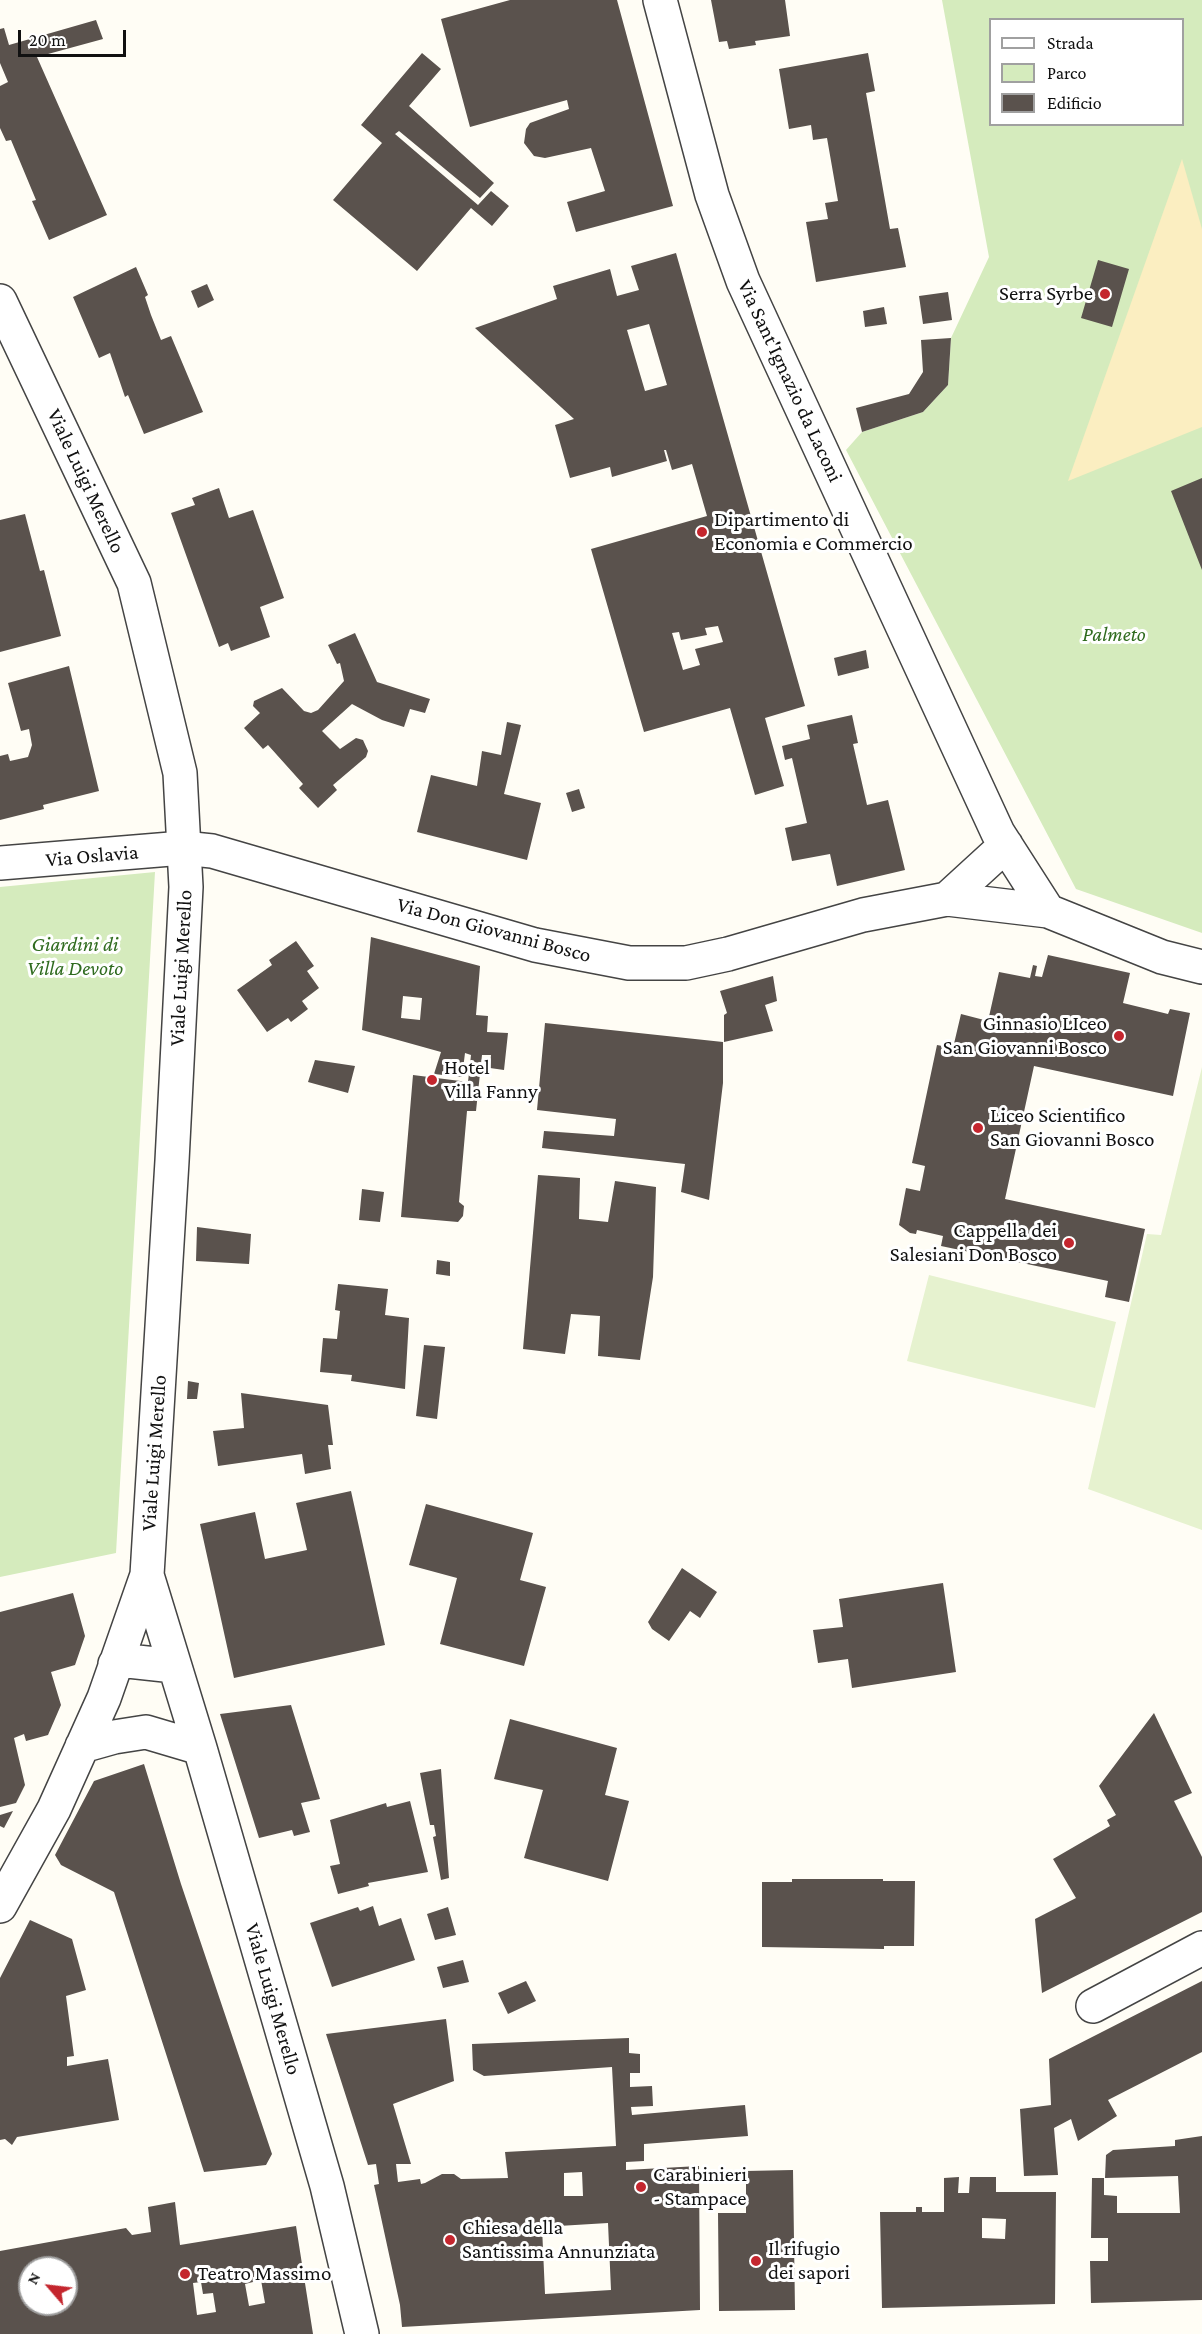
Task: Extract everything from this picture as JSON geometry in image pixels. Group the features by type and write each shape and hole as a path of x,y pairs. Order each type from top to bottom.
{"street":[{"name":"Via Sant'Ignazio da Laconi","path":"660,0 712,195 743,281 1005,845 1048,911"},
{"name":"Viale Luigi Merello","path":"0,301 134,583 180,773 186,887 174,1137 147,1575 200,1748 327,2186 362,2334"},
{"path":"947,898 1005,845"},
{"name":"Via Oslavia","path":"0,863 183,848"},
{"name":"Via Don Giovanni Bosco","path":"183,848 212,851 535,945 629,963 686,963 728,954 863,915 947,898"},
{"path":"947,898 1048,911 1162,957 1202,967"},
{"path":"0,1906 54,1809 82,1746 115,1665 147,1575"},
{"path":"115,1665 128,1661 174,1666"},
{"path":"82,1746 114,1737 146,1732 200,1748"},
{"path":"1093,2006 1202,1948"}],"green space":[{"name":"Palmeto","path":"942,0 1202,0 1202,933 1076,889 846,450 862,432 923,412 948,385 951,338 989,257"},
{"name":"Giardini di Villa Devoto","path":"155,872 116,1553 0,1577 0,887"},
{"path":"1202,1067 1202,1530 1088,1489 1147,1234 1161,1235"},
{"path":"929,1275 1116,1322 1095,1408 907,1361"}],"sand":[{"path":"1182,159 1202,229 1202,427 1068,481"}],"building":[{"path":"510,0 617,0 673,206 576,232 567,202 605,191 591,148 545,158 534,156 524,143 526,129 530,123 569,109 567,100 470,127 441,19"},
{"path":"711,0 785,0 790,36 755,41 756,45 729,49 727,41 719,42"},
{"path":"96,20 103,39 37,57 107,215 49,240 32,201 36,200 11,140 6,141 0,128 0,86 8,82 0,63 0,29 4,28 9,45"},
{"path":"422,53 441,69 409,106 494,183 480,198 399,131 395,134 478,205 491,191 509,206 492,226 471,208 417,271 333,200 382,143 361,125"},
{"path":"868,53 875,91 866,93 890,229 898,228 906,267 816,282 806,222 828,219 825,203 838,201 827,138 813,140 811,125 789,129 779,69"},
{"name":"Dipartimento di Economia e Commercio","path":"676,253 805,706 765,718 784,786 755,795 730,708 644,732 591,549 707,516 692,464 672,470 666,450 664,450 667,461 612,477 610,467 570,478 555,425 574,419 475,328 557,299 553,286 610,269 617,296 639,290 631,266","holes":["649,324 667,385 645,391 627,330","718,626 723,642 695,649 700,665 683,670 672,633 679,632 681,640 707,635 705,628"]},
{"name":"Serra Syrbe","path":"1098,260 1129,269 1112,327 1081,318"},
{"path":"136,267 148,295 145,297 161,340 171,336 203,412 144,434 128,395 125,397 110,353 99,358 73,297"},
{"path":"207,284 214,300 198,308 191,291"},
{"path":"948,292 952,320 923,324 919,296"},
{"path":"884,307 887,324 865,327 863,311"},
{"path":"951,338 948,385 923,412 862,432 856,408 909,394 923,372 921,340"},
{"path":"1202,478 1202,570 1171,491"},
{"path":"219,488 229,518 253,510 284,598 260,607 270,637 231,651 228,643 219,647 171,513 195,505 192,498"},
{"path":"25,514 40,571 44,570 61,636 0,652 0,520"},
{"path":"355,633 377,682 430,699 425,713 410,709 404,727 382,720 352,704 322,731 340,749 356,738 363,740 368,751 366,757 333,785 337,790 318,808 299,788 303,784 268,745 263,749 244,728 260,713 253,706 254,701 282,688 304,711 311,713 318,710 344,681 340,663 337,664 328,645"},
{"path":"866,650 869,668 838,676 834,658"},
{"path":"69,666 99,791 43,805 44,809 0,820 0,756 8,754 10,761 28,757 32,745 29,729 21,731 8,683"},
{"path":"852,715 858,743 853,744 867,805 888,800 905,870 837,886 830,854 792,861 785,828 807,823 792,758 785,760 782,746 810,739 807,725"},
{"path":"507,722 521,725 504,794 541,803 527,860 417,832 431,775 477,786 482,751 501,755"},
{"path":"579,789 585,808 572,812 566,793"},
{"name":"Hotel Villa Fanny","path":"371,937 480,966 476,1015 488,1016 487,1032 508,1033 504,1070 490,1068 491,1055 482,1055 476,1111 467,1111 459,1202 464,1206 463,1216 458,1222 401,1217 413,1075 468,1082 471,1055 465,1053 462,1077 434,1074 441,1052 362,1030","holes":["403,996 422,998 420,1020 401,1018"]},
{"path":"296,941 314,966 307,971 319,988 302,1001 308,1009 291,1022 288,1018 267,1032 237,990 272,965 269,960"},
{"path":"1048,955 1130,973 1123,1003 1168,1014 1170,1009 1190,1013 1173,1096 1034,1066 1005,1199 1145,1229 1129,1302 1105,1297 1108,1281 941,1246 943,1236 917,1230 916,1234 910,1233 899,1225 906,1188 920,1191 925,1166 912,1163 937,1045 953,1048 961,1014 988,1021 999,972 1030,978 1033,965 1037,966 1035,976 1042,977"},
{"path":"773,976 777,1001 765,1005 773,1031 724,1042 724,1015 727,1013 720,991"},
{"path":"545,1023 723,1042 723,1083 709,1200 681,1192 685,1164 542,1148 544,1131 614,1136 616,1119 537,1110"},
{"path":"315,1060 355,1066 348,1093 308,1082"},
{"path":"538,1175 580,1178 579,1219 608,1222 615,1181 656,1187 653,1277 640,1360 598,1356 600,1316 571,1314 565,1354 523,1349"},
{"path":"362,1189 384,1192 380,1222 359,1220"},
{"path":"197,1227 251,1234 249,1264 196,1261"},
{"path":"437,1260 450,1262 450,1276 436,1274"},
{"path":"338,1284 388,1289 385,1315 409,1318 405,1389 351,1381 352,1375 320,1372 323,1338 337,1339 340,1311 335,1310"},
{"path":"424,1345 445,1347 437,1419 416,1416"},
{"path":"188,1381 199,1383 197,1399 187,1399"},
{"path":"241,1393 328,1405 333,1445 328,1445 331,1469 305,1474 302,1454 218,1466 213,1431 244,1428"},
{"path":"351,1491 385,1645 234,1678 200,1524 255,1512 265,1559 307,1550 296,1503"},
{"path":"426,1504 533,1533 520,1580 546,1587 524,1666 440,1644 457,1578 409,1565"},
{"path":"682,1568 717,1592 700,1618 690,1611 669,1641 652,1629 648,1622"},
{"path":"943,1583 956,1672 852,1688 848,1659 818,1663 813,1630 843,1627 839,1599"},
{"path":"73,1593 85,1636 75,1665 51,1672 61,1705 48,1735 26,1741 24,1734 14,1738 25,1785 16,1803 0,1807 0,1612"},
{"path":"291,1705 320,1799 301,1803 310,1832 294,1836 292,1830 259,1838 220,1714"},
{"path":"1154,1713 1192,1793 1174,1801 1202,1857 1202,1912 1042,1993 1035,1919 1076,1898 1053,1859 1110,1826 1107,1820 1116,1815 1099,1786"},
{"path":"510,1719 617,1748 605,1795 629,1801 608,1881 524,1858 543,1790 494,1779"},
{"path":"144,1764 181,1884 272,2154 266,2165 204,2172 114,1892 61,1865 55,1855 94,1781"},
{"path":"441,1769 449,1878 441,1880 433,1837 436,1836 434,1825 430,1825 420,1773"},
{"path":"410,1801 428,1872 368,1883 369,1886 338,1894 330,1866 340,1864 330,1820 386,1803 387,1807"},
{"path":"13,1811 4,1828 0,1826 0,1815"},
{"path":"792,1879 915,1881 914,1946 884,1946 884,1949 762,1947 762,1882 792,1882"},
{"path":"373,1906 379,1926 401,1918 415,1960 332,1987 310,1923 358,1907 360,1911"},
{"path":"448,1907 456,1935 435,1940 427,1914"},
{"path":"30,1920 72,1939 86,1990 66,1996 74,2056 67,2057 67,2066 108,2059 119,2120 17,2137 12,2145 5,2139 0,2140 0,1978"},
{"path":"463,1960 469,1982 443,1988 437,1967"},
{"path":"526,1981 536,2001 508,2014 498,1993"},
{"path":"1202,1981 1202,2052 1108,2100 1117,2116 1078,2141 1071,2119 1054,2128 1058,2175 1024,2176 1020,2109 1051,2105 1049,2059"},
{"path":"446,2019 454,2081 393,2104 411,2164 396,2164 398,2182 420,2179 421,2184 442,2174 454,2174 461,2179 508,2178 505,2152 616,2146 612,2067 484,2076 473,2070 472,2044 629,2038 629,2053 640,2054 640,2073 630,2073 630,2087 652,2086 653,2106 631,2107 632,2115 745,2105 748,2136 644,2144 644,2161 626,2162 626,2170 699,2166 700,2310 402,2327 400,2305 374,2185 379,2184 376,2164 368,2165 326,2034","holes":["582,2172 583,2196 564,2196 564,2173","608,2223 611,2290 545,2294 542,2227"]},
{"path":"1202,2136 1202,2300 1091,2303 1090,2261 1108,2261 1108,2238 1091,2238 1092,2178 1104,2178 1104,2195 1117,2196 1117,2213 1180,2213 1178,2176 1105,2178 1106,2155 1113,2150 1175,2146 1175,2140"},
{"name":"Il rifugio dei sapori","path":"793,2170 795,2310 719,2311 718,2213 746,2213 746,2171"},
{"path":"959,2177 958,2193 969,2193 970,2177 996,2177 996,2192 1056,2192 1055,2304 882,2308 880,2212 916,2212 916,2207 922,2207 922,2212 944,2212 944,2178","holes":["982,2218 1006,2219 1005,2239 982,2238"]},
{"name":"Teatro Massimo","path":"175,2202 180,2245 296,2226 313,2334 0,2334 0,2251 126,2228 132,2235 151,2232 148,2207","holes":["261,2280 265,2303 249,2306 245,2284","201,2282 203,2294 213,2293 216,2312 197,2315 193,2283"]}],"place":[{"name":"Serra Syrbe","path":"1105,294"},
{"name":"Dipartimento di Economia e Commercio","path":"702,532"},
{"name":"Ginnasio LIceo San Giovanni Bosco","path":"1119,1036"},
{"name":"Hotel Villa Fanny","path":"432,1080"},
{"name":"Liceo Scientifico San Giovanni Bosco","path":"978,1128"},
{"name":"Cappella dei Salesiani Don Bosco","path":"1069,1243"},
{"name":"Carabinieri - Stampace","path":"641,2187"},
{"name":"Chiesa della Santissima Annunziata","path":"450,2240"},
{"name":"Il rifugio dei sapori","path":"756,2261"},
{"name":"Teatro Massimo","path":"185,2274"}]}
